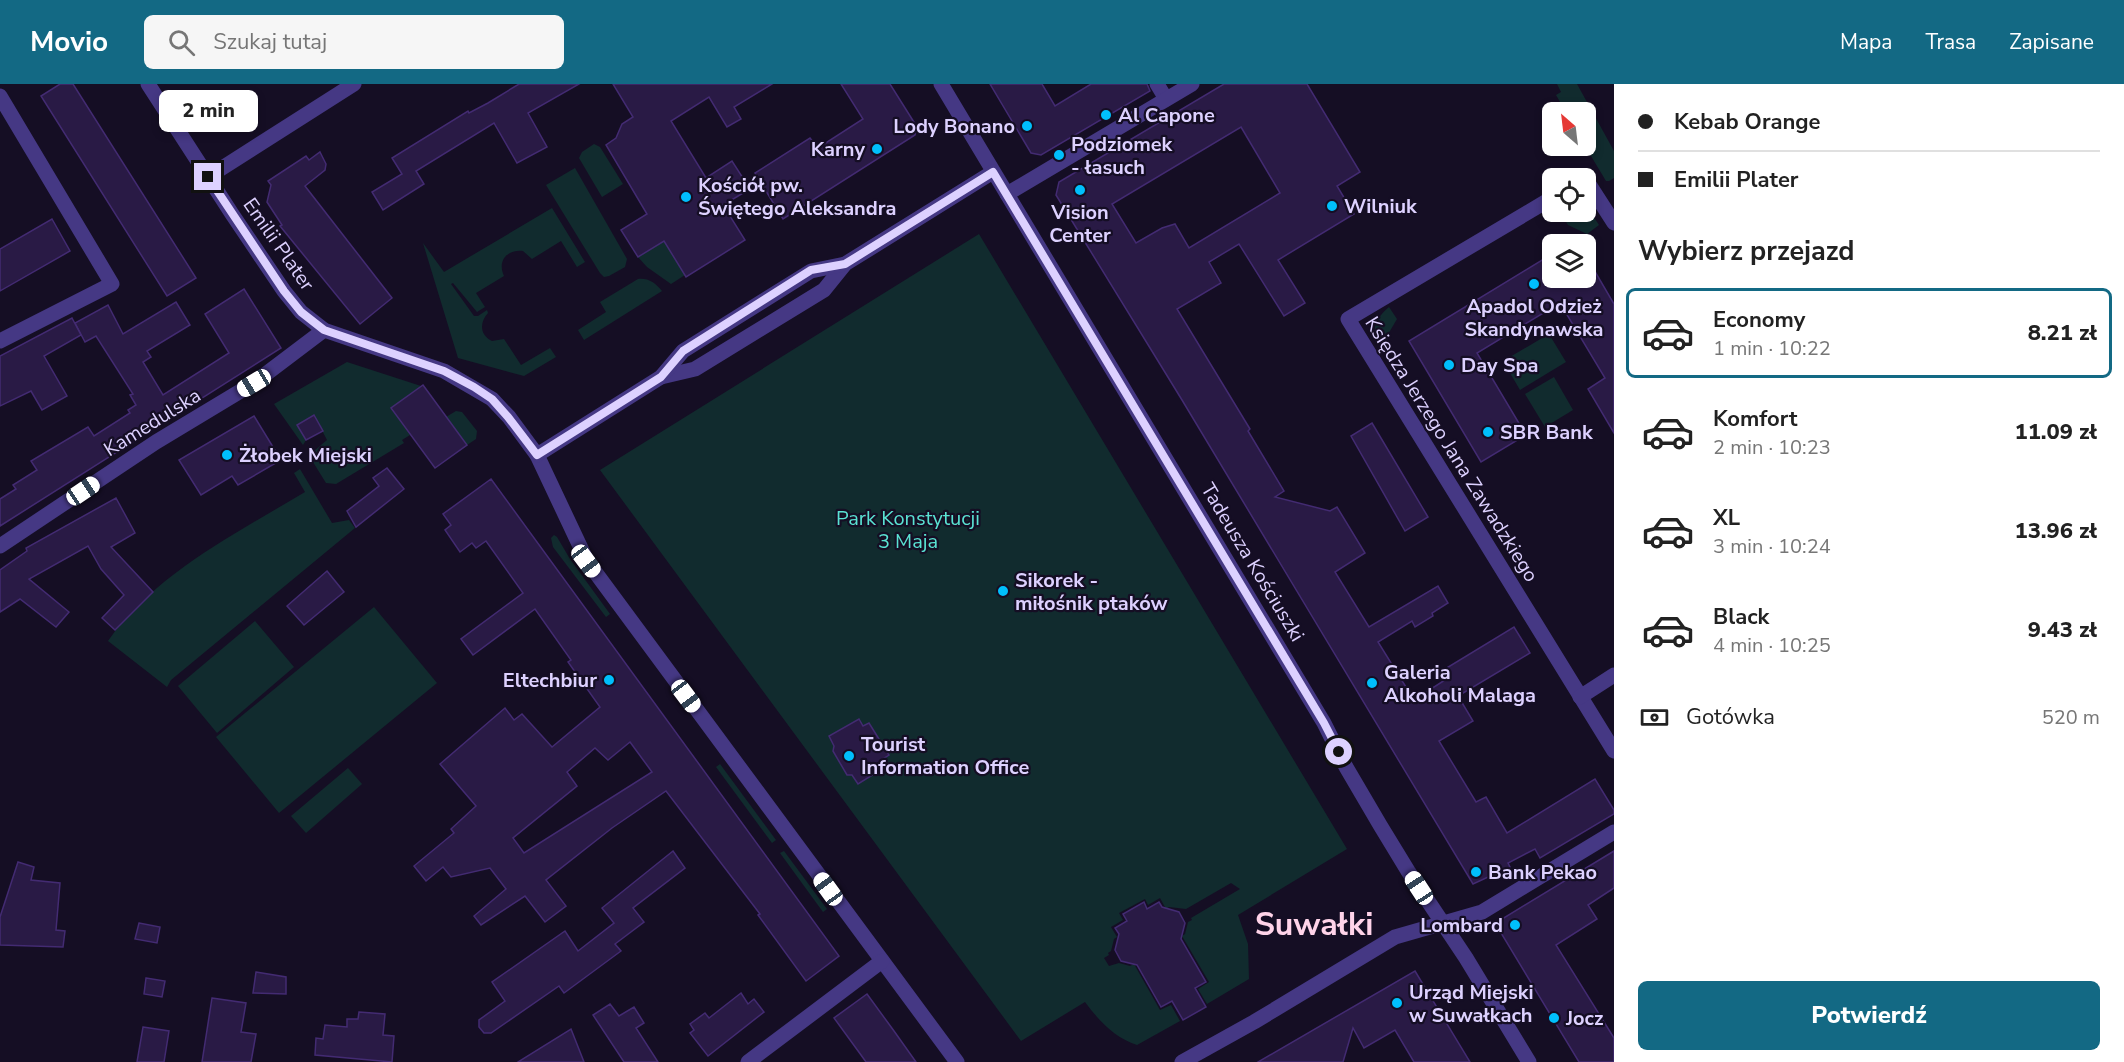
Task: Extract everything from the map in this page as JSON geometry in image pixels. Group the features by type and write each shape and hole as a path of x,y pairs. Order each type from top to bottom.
{"street":[{"name":"Emilii Plater","path":"148,84 284,291 301,312 324,330 444,371 492,399 508,417 537,455 586,561 957,1062"},
{"path":"208,177 354,84"},
{"name":"Tadeusza Kościuszki","path":"941,84 1324,723 1374,816 1466,958 1529,1062"},
{"path":"1157,84 1166,99"},
{"path":"1007,194 1192,84"},
{"path":"0,96 112,284 0,341"},
{"path":"661,377 695,369 824,290 845,264 993,172"},
{"path":"1596,193 1612,214"},
{"name":"Księdza Jerzego Jana Zawadzkiego","path":"1542,204 1347,319 1612,746"},
{"path":"537,455 661,377 683,351 811,270 845,264"},
{"name":"Kamedulska","path":"0,546 156,442 254,383 324,330"},
{"path":"1580,697 1614,675"},
{"path":"1182,1062 1254,1022 1395,937 1482,912 1614,832"},
{"path":"748,1062 882,961"}],"green space":[{"path":"1557,84 1577,84 1587,102 1560,102 1556,95 1561,92"},
{"path":"1596,118 1614,151 1614,178 1606,181 1591,156 1596,156"},
{"path":"594,144 600,147 623,184 602,197 579,158 582,152"},
{"path":"575,168 627,259 625,267 609,276 604,277 600,273 546,185"},
{"path":"552,208 585,262 577,267 561,241 532,259 523,251 512,252 503,261 504,276 476,293 485,307 477,312 453,283 451,284 474,316 487,310 488,313 482,325 485,336 492,341 504,339 521,365 550,348 556,357 524,376 458,358 423,243 444,272"},
{"path":"1596,220 1599,225 1587,234 1566,222"},
{"name":"Park Konstytucji 3 Maja","path":"979,234 1347,849 1238,915 1248,944 1249,979 1207,1004 1198,989 1209,982 1182,936 1191,918 1240,889 1231,883 1186,909 1169,907 1166,909 1160,898 1148,905 1145,899 1119,913 1123,920 1111,927 1117,937 1114,939 1109,955 1104,958 1109,966 1119,963 1130,966 1134,964 1160,1010 1171,1005 1180,1021 1137,1045 1108,1028 1085,1002 1021,1041 600,470"},
{"path":"664,241 685,275 671,284 647,267 638,257"},
{"path":"638,279 652,282 662,291 584,340 578,330 606,312 600,302"},
{"path":"1389,307 1397,319 1387,336 1375,343 1376,323"},
{"path":"1549,334 1566,362 1520,390 1503,361"},
{"path":"347,362 421,386 391,408 410,435 402,440 404,443 336,484 326,483 313,462 314,451 327,440 314,415 297,425 306,440 303,445 274,404"},
{"path":"1554,377 1573,410 1545,427 1525,394"},
{"path":"456,411 462,412 477,431 476,439 467,445 446,417"},
{"path":"300,469 332,523 349,520 355,528 171,680 167,687 108,641 127,617 173,575 225,540 305,492 294,473"},
{"path":"554,535 610,614 606,617 553,547 551,538"},
{"path":"374,607 437,683 279,813 216,737"},
{"path":"255,621 294,667 217,733 178,686"},
{"path":"720,764 776,840 772,843 716,767"},
{"path":"348,768 362,784 306,833 291,816"},
{"path":"784,851 827,909 823,912 780,853"}],"building":[{"path":"60,84 73,84 196,278 167,296 41,96"},
{"path":"519,84 579,84 528,113 547,147 517,163 494,123 416,171 424,184 383,210 372,192 402,174 392,158 468,111 469,113 488,103"},
{"name":"Kościół pw. Świętego Aleksandra","path":"613,84 772,84 734,107 741,119 727,127 709,97 671,121 706,178 732,161 750,189 723,205 745,240 686,277 664,241 638,257 621,230 647,214 606,145 616,138 622,124 633,117"},
{"path":"841,84 890,84 917,127 915,135 783,219 755,173 810,138 818,148 863,119"},
{"path":"990,84 1042,84 1055,106 1091,84 1147,84 1150,91 1041,155 1031,153"},
{"path":"1224,84 1307,84 1360,172 1337,186 1354,214 1278,260 1305,303 1284,316 1239,244 1209,262 1221,283 1177,309 1250,429 1248,431 1284,491 1275,497 1330,511 1337,507 1365,553 1335,572 1369,627 1438,586 1448,603 1415,627 1412,621 1378,642 1414,700 1445,680 1440,672 1514,627 1530,653 1458,696 1473,721 1439,741 1476,802 1486,797 1507,833 1595,779 1614,810 1614,814 1540,858 1535,849 1508,863 1510,867 1473,884 1056,195 1059,182","holes":["1241,127 1280,193 1189,248 1175,224 1162,228 1136,243 1112,204"]},
{"path":"320,152 326,164 325,170 305,186 392,298 360,324 280,226 282,225 267,202 271,185 268,181 306,156 309,160"},
{"path":"52,219 70,251 0,291 0,249"},
{"path":"1542,260 1542,288 1596,288 1596,273 1614,304 1614,433 1588,389 1605,378 1560,303 1477,353 1526,435 1481,462 1409,341"},
{"path":"244,289 281,348 0,526 0,499 16,489 13,485 37,470 31,461 88,427 94,436 130,413 128,410 136,405 130,395 133,394 96,336 85,342 75,323 108,305 123,334 176,302 190,325 147,351 151,357 143,362 163,395 229,353 205,314"},
{"path":"72,318 81,335 44,356 67,396 42,410 31,391 0,406 0,356"},
{"path":"423,385 467,445 435,468 391,408"},
{"path":"314,415 323,431 306,440 297,425"},
{"name":"Żłobek Miejski","path":"254,416 281,460 238,485 232,476 201,495 179,460"},
{"path":"1372,423 1428,517 1405,531 1351,436"},
{"path":"387,468 404,489 356,527 347,511 379,486 373,478"},
{"path":"491,479 839,956 806,981 758,915 760,914 666,791 612,828 546,880 566,906 545,922 525,896 481,925 474,916 506,889 490,868 451,877 443,867 426,881 414,866 454,833 451,829 476,806 440,764 505,708 514,720 522,714 552,747 600,707 568,662 571,660 535,609 473,655 461,639 523,593 486,541 476,548 472,543 460,552 445,530 451,525 443,514","holes":["630,742 652,772 524,853 513,838 577,786 567,772 595,748 608,760"]},
{"path":"116,498 135,533 111,547 153,592 115,630 102,618 124,595 101,569 88,546 29,579 69,612 56,627 20,599 0,612 0,570 27,551 26,548"},
{"path":"327,571 344,592 304,625 287,606"},
{"path":"859,719 863,726 869,723 889,755 883,759 887,766 858,784 852,775 847,775 833,751 834,746 829,736"},
{"path":"673,851 685,868 633,908 644,922 615,944 621,951 564,993 559,986 491,1033 484,1033 479,1027 479,1020 505,1001 492,982 565,931 578,951 614,923 602,908"},
{"path":"1614,851 1614,888 1588,905 1597,919 1556,945 1614,1038 1614,1062 1579,1062 1498,928 1502,919"},
{"path":"18,862 34,867 31,880 60,883 56,930 65,931 63,947 0,945 0,917"},
{"path":"1144,902 1147,909 1159,902 1162,907 1179,912 1185,923 1181,939 1206,982 1195,988 1206,1007 1183,1020 1172,1001 1161,1007 1137,965 1121,961 1115,950 1119,934 1115,928 1127,921 1123,914"},
{"path":"139,923 160,927 157,943 135,939"},
{"name":"Urząd Miejski w Suwałkach","path":"1415,971 1470,1062 1414,1062 1395,1030 1364,1048 1353,1028 1343,1062 1258,1062"},
{"path":"256,972 286,977 286,994 253,993"},
{"path":"146,978 165,981 162,997 144,994"},
{"path":"741,993 748,1004 754,999 764,1012 708,1056 690,1033 694,1030 690,1024 705,1013 709,1018"},
{"path":"867,994 916,1062 866,1062 834,1018"},
{"path":"212,998 246,1003 241,1032 256,1034 251,1062 202,1062"},
{"path":"610,1004 619,1016 634,1007 644,1023 636,1028 658,1062 624,1062 593,1015"},
{"path":"359,1012 385,1014 383,1035 394,1036 392,1062 315,1055 316,1038 323,1039 325,1025 347,1027 347,1019 358,1019"},
{"path":"143,1027 169,1031 164,1062 137,1062"},
{"path":"571,1029 584,1062 518,1062"}],"place":[{"name":"Al Capone","path":"1106,115"},
{"name":"Lody Bonano","path":"1027,126"},
{"name":"Karny","path":"877,149"},
{"name":"Podziomek - łasuch","path":"1059,155"},
{"name":"Vision Center","path":"1080,190"},
{"name":"Kościół pw. Świętego Aleksandra","path":"686,197"},
{"name":"Wilniuk","path":"1332,206"},
{"name":"Apadol Odzież Skandynawska","path":"1534,284"},
{"name":"Day Spa","path":"1449,365"},
{"name":"SBR Bank","path":"1488,432"},
{"name":"Żłobek Miejski","path":"227,455"},
{"name":"Sikorek - miłośnik ptaków","path":"1003,591"},
{"name":"Eltechbiur","path":"609,680"},
{"name":"Galeria Alkoholi Malaga","path":"1372,683"},
{"name":"Tourist Information Office","path":"849,756"},
{"name":"Bank Pekao","path":"1476,872"},
{"name":"Lombard","path":"1515,925"},
{"name":"Urząd Miejski w Suwałkach","path":"1397,1003"},
{"name":"Jocz","path":"1554,1018"}],"district":[{"name":"Suwałki","path":"1314,924"}],"route":[{"path":"208,177 284,291 301,312 324,330 444,371 474,387 492,399 537,455 661,377 683,351 811,270 845,264 993,172 1324,723 1339,752"}]}
